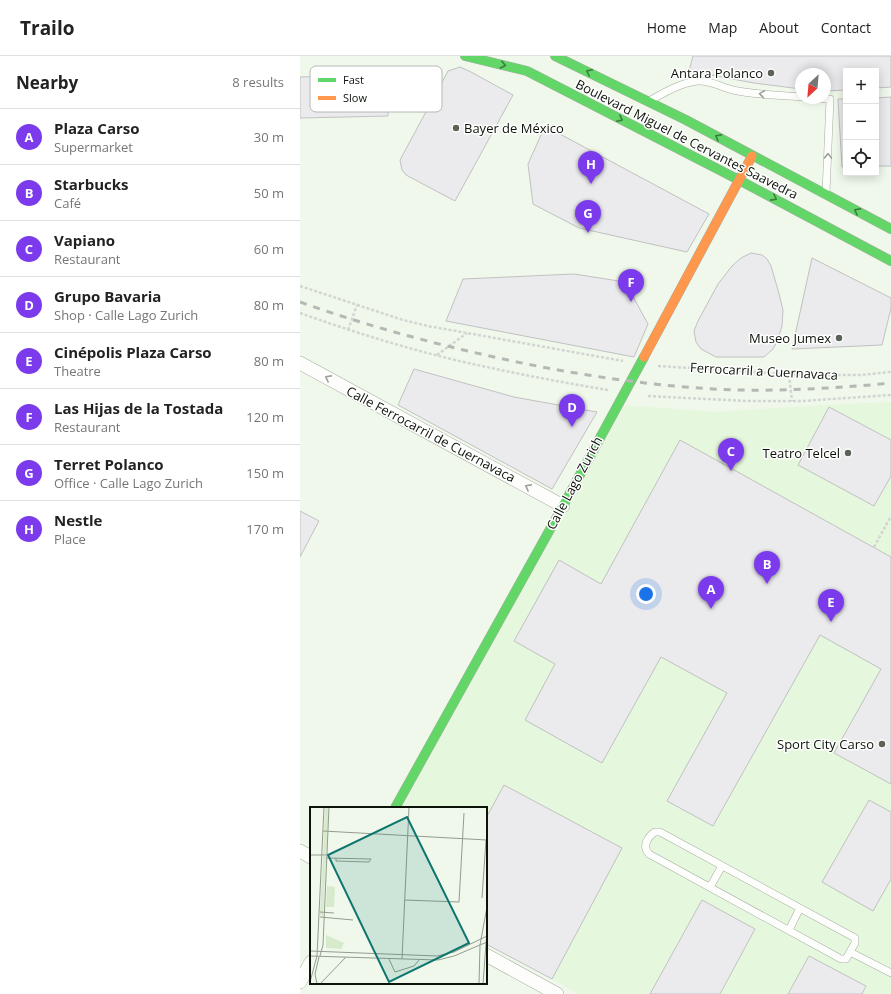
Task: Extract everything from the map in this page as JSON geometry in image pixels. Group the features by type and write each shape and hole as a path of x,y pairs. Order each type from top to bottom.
{"main road":[{"name":"Boulevard Miguel de Cervantes Saavedra","path":"465,56 527,71 739,180 891,261"},
{"name":"Boulevard Miguel de Cervantes Saavedra","path":"555,56 686,120 891,229"},
{"name":"Calle Lago Zurich","path":"396,807 563,506 752,156"}],"street":[{"name":"Calle Ferrocarril de Cuernavaca","path":"300,363 563,506"},
{"path":"300,851 310,856"},
{"path":"487,956 557,994"},
{"path":"300,982 310,964"}],"lane":[{"path":"648,101 679,86 697,81 712,82 733,90 768,95 795,97"},
{"path":"826,195 830,104"},
{"path":"655,832 660,832 722,866 854,938 855,943 846,959 841,959 649,854 645,850 645,846 651,835 655,832"},
{"path":"710,888 722,866"},
{"path":"789,930 800,908"},
{"path":"850,952 891,973"}],"path":[{"path":"300,286 402,320 626,361"},
{"path":"348,330 357,305"},
{"path":"300,313 348,330 437,356 610,391"},
{"path":"437,356 468,333"},
{"name":"Ferrocarril a Cuernavaca","path":"662,366 789,375 860,375 891,372"},
{"path":"789,375 792,401"},
{"path":"648,396 747,401 792,401 891,395"},
{"path":"874,547 891,516"}],"shaded area":[{"path":"891,402 891,994 578,994 487,942 487,807 399,807 621,405 716,412"}],"building":[{"name":"Antara Polanco","path":"693,56 891,56 891,87 879,88 879,68 843,68 843,90 831,91 831,68 795,68 795,88 754,83 689,71"},
{"name":"Bayer de México","path":"460,67 513,95 455,201 406,175 402,170 400,160 426,112 442,112 442,82 448,71"},
{"path":"300,77 310,77 310,112 388,112 388,116 300,118"},
{"path":"891,97 891,166 879,166 879,98"},
{"path":"838,99 843,99 842,167"},
{"path":"545,126 709,214 687,252 579,228 533,204 528,164"},
{"path":"751,253 762,255 767,259 771,266 783,310 782,326 777,342 773,349 764,357 716,357 701,349 696,342 694,331 718,284 732,266 741,258"},
{"path":"812,258 891,298 891,308 882,345 792,349"},
{"path":"574,274 625,282 648,324 634,357 446,321 463,279"},
{"path":"414,369 514,397 597,412 552,489 398,405"},
{"name":"Teatro Telcel","path":"829,407 891,440 891,476 874,506 798,465"},
{"path":"680,440 891,557 891,784 834,753 881,669 820,635 713,826 667,801 727,693 661,657 602,763 525,720 555,664 514,641 559,560 601,584"},
{"path":"300,511 319,521 300,557"},
{"path":"504,785 622,848 552,979 487,945 487,816"},
{"path":"869,800 891,812 891,879 873,911 822,882"},
{"path":"702,900 755,929 720,994 650,994"},
{"path":"809,956 866,986 862,994 788,994"}],"railway":[{"path":"300,302 360,322 450,347 542,367 615,379 664,385 737,390 814,389 891,383"}],"traffic: fast":[{"path":"465,56 527,71 739,180 891,261"},
{"path":"555,56 686,120 891,229"},
{"path":"396,807 644,357"}],"traffic: slow":[{"path":"644,357 752,156"}],"place":[{"name":"Antara Polanco","path":"771,73"},
{"name":"Bayer de México","path":"456,128"},
{"name":"Nestle","path":"591,184"},
{"name":"Terret Polanco","path":"588,233"},
{"name":"Las Hijas de la Tostada","path":"631,302"},
{"name":"Museo Jumex","path":"839,338"},
{"name":"Grupo Bavaria","path":"572,427"},
{"name":"Teatro Telcel","path":"848,453"},
{"name":"Vapiano","path":"731,471"},
{"name":"Starbucks","path":"767,584"},
{"name":"Plaza Carso","path":"711,609"},
{"name":"Cinépolis Plaza Carso","path":"831,622"},
{"name":"Sport City Carso","path":"882,744"}]}
